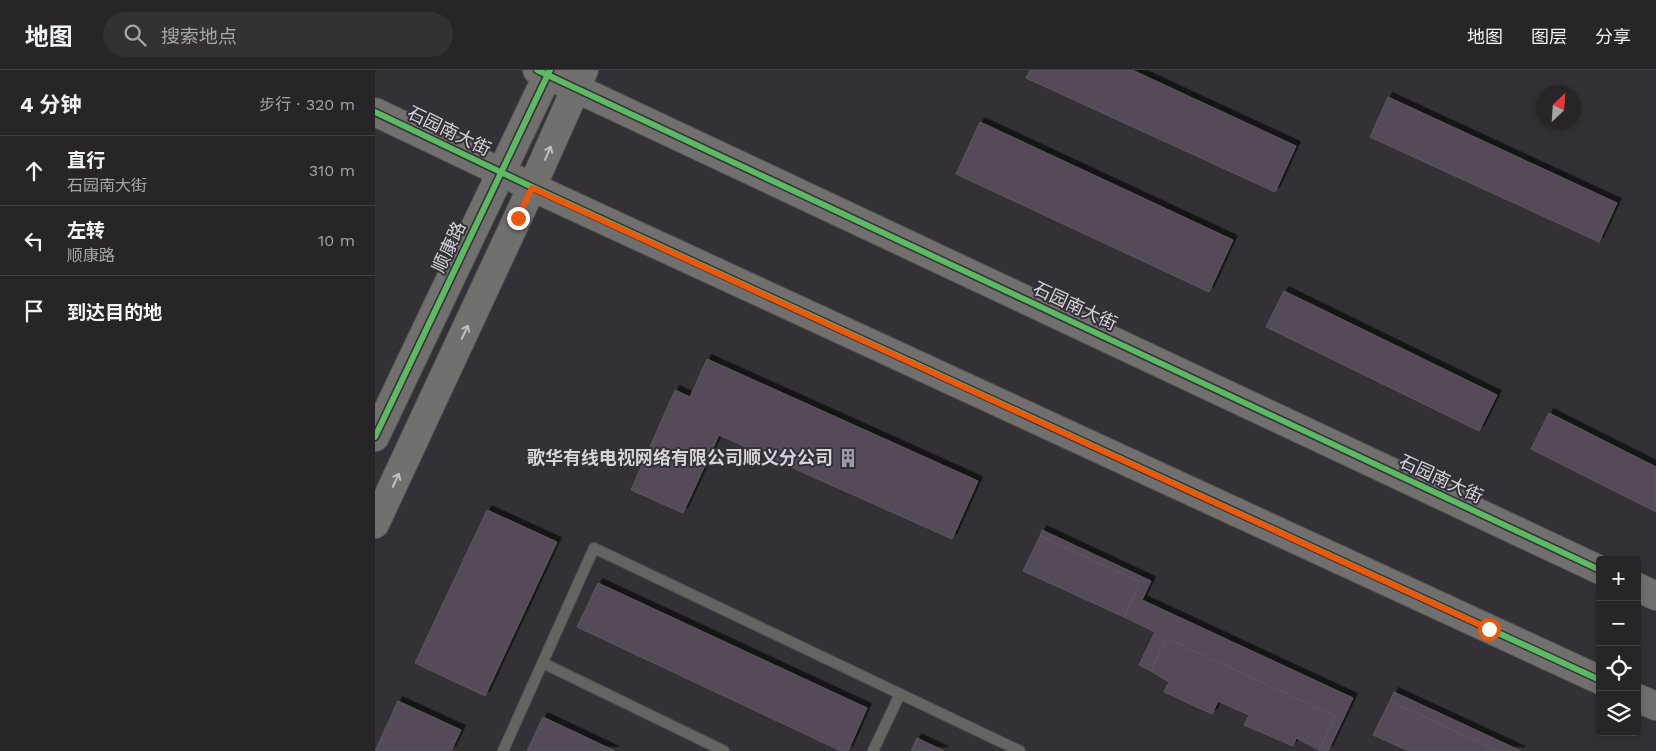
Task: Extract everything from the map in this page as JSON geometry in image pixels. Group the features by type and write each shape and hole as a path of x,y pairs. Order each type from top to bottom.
{"main road":[{"name":"石园南大街","path":"545,72 580,79 1596,568"},
{"name":"顺康路","path":"375,437 500,173 545,72"},
{"path":"375,524 532,188 580,79"},
{"name":"石园南大街","path":"375,112 532,188 1596,678"},
{"path":"1641,589 1656,596"},
{"path":"1641,700 1656,706"}],"lane":[{"path":"503,751 594,548 1020,751"},
{"path":"543,663 725,751"},
{"path":"873,751 900,694"}],"building":[{"path":"1030,70 1132,70 1296,146 1275,192 1026,78"},
{"path":"1388,97 1617,203 1599,242 1370,137"},
{"path":"980,122 1233,240 1209,292 956,174"},
{"path":"1284,291 1497,395 1479,431 1266,327"},
{"name":"歌华有线电视网络有限公司顺义分公司","path":"707,359 978,481 952,539 719,435 683,513 631,490 675,390 690,397"},
{"path":"1549,413 1656,467 1656,512 1531,449"},
{"path":"487,510 557,542 485,696 415,663"},
{"path":"1042,530 1151,581 1142,600 1353,698 1328,751 1319,750 1335,716 1166,638 1151,671 1139,665 1155,632 1124,617 1140,582 1040,536"},
{"path":"1040,536 1140,582 1124,617 1023,571"},
{"path":"598,583 867,708 848,751 841,751 577,627"},
{"path":"1166,638 1335,716 1319,750 1296,738 1293,746 1244,725 1249,715 1218,701 1212,714 1164,692 1169,682 1151,671"},
{"path":"1394,692 1521,751 1498,751 1390,701"},
{"path":"398,701 461,730 451,751 375,751"},
{"path":"1390,701 1498,751 1409,751 1373,735"},
{"path":"543,717 615,751 527,751"},
{"path":"917,738 944,751 911,751"}],"cycle path":[{"path":"537,70 1596,568"},
{"path":"375,437 550,70"},
{"path":"375,112 532,187 1596,678"}],"place":[{"name":"歌华有线电视网络有限公司顺义分公司","path":"848,458"}],"route":[{"path":"518,218 532,188 1489,629"}]}
